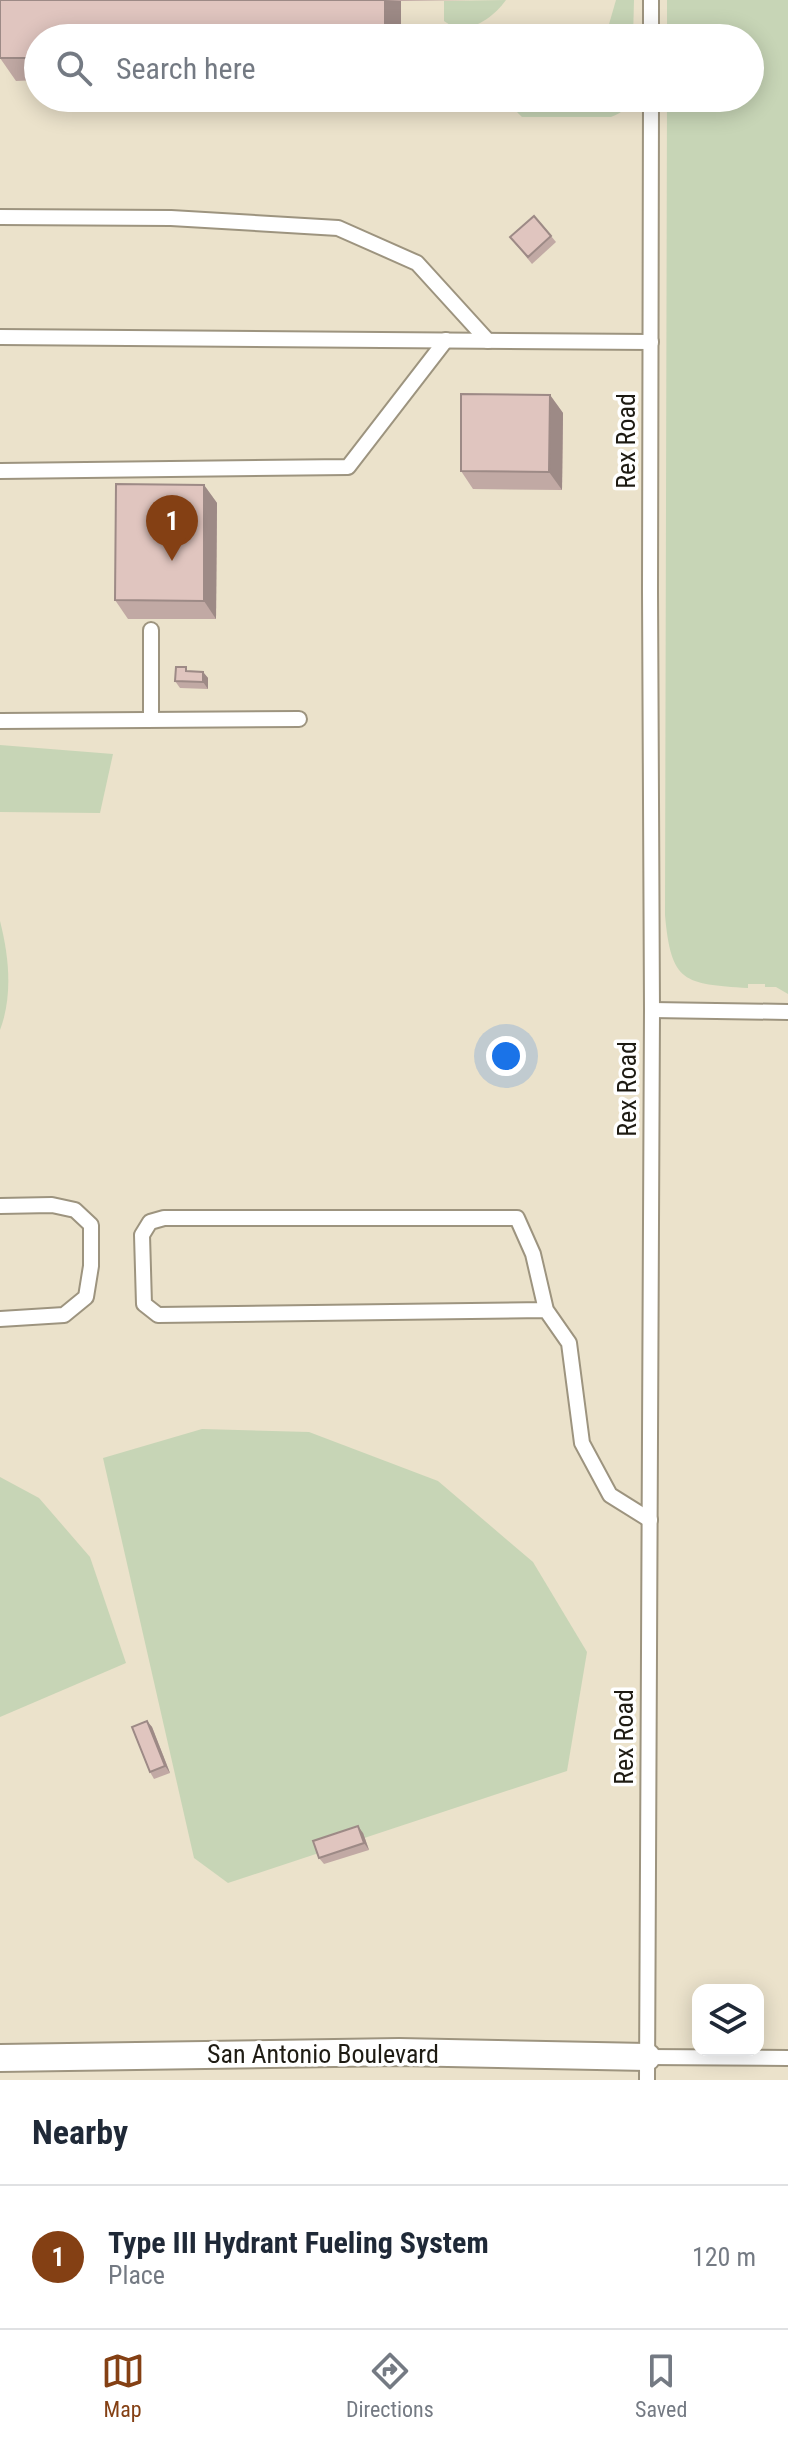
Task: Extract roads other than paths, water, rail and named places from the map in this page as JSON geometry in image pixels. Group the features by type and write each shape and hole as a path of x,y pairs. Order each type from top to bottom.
{"street":[{"name":"San Antonio Boulevard","path":"0,2058 399,2052 647,2068"}],"lane":[{"path":"651,0 651,24"},
{"name":"Rex Road","path":"647,2068 652,1010 651,112"},
{"path":"0,217 171,218 338,228 417,263 488,341"},
{"path":"0,337 651,342"},
{"path":"0,471 348,467 446,340"},
{"path":"151,630 151,719"},
{"path":"0,721 299,719"},
{"path":"652,1010 788,1012"},
{"path":"0,1206 52,1205 75,1210 91,1225 91,1266 86,1297 64,1315 0,1319"},
{"path":"546,1310 158,1315 144,1304 142,1235 150,1222 164,1218 517,1218 533,1254 546,1310 569,1343 582,1443 610,1495 650,1520"},
{"path":"647,2068 788,2058"}],"place":[{"name":"Type III Hydrant Fueling System","path":"172,561"}]}
